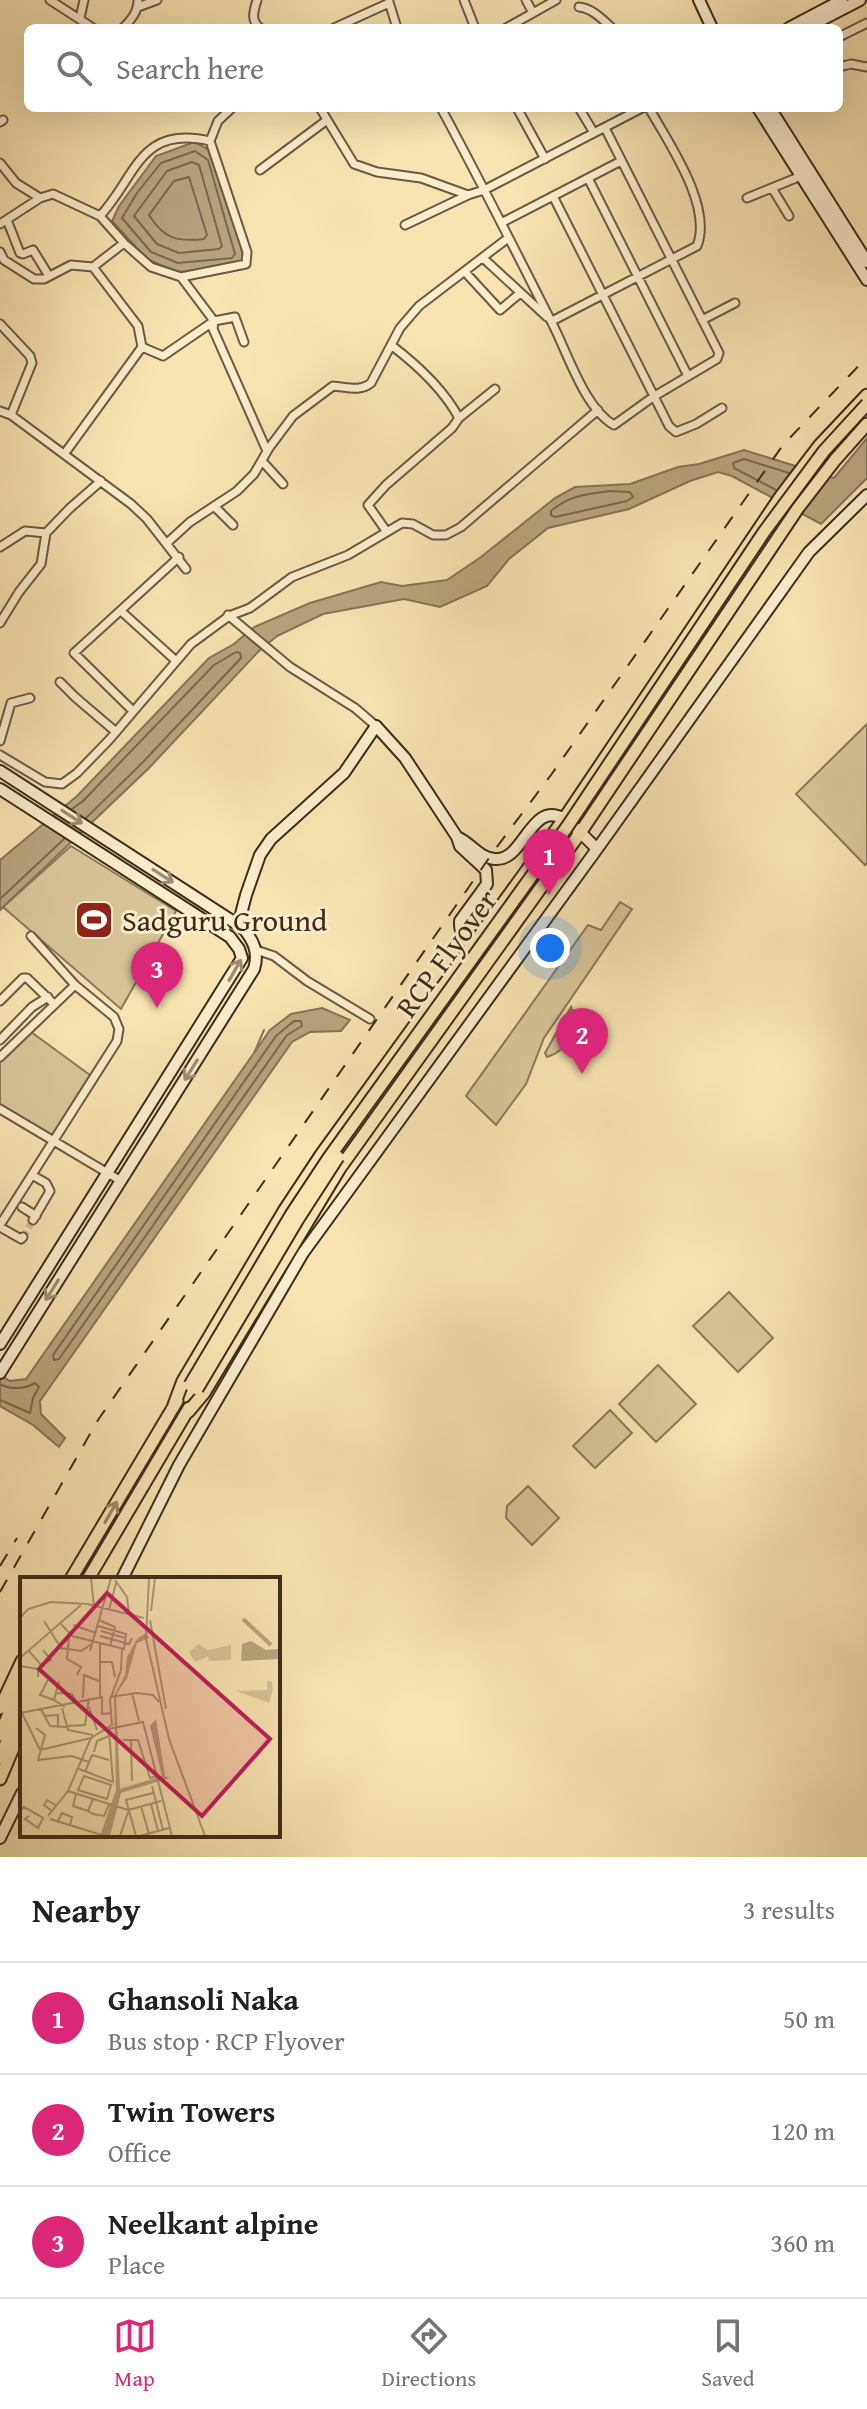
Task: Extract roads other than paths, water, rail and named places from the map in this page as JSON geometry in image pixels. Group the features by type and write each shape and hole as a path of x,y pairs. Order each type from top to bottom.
{"main road":[{"path":"72,1577 174,1405 183,1381 321,1155 564,819 781,496 819,446 867,395"},
{"name":"RCP Flyover","path":"194,1387 291,1215 328,1159 567,827 764,532 824,451 867,404"},
{"name":"RCP Flyover","path":"194,1387 334,1164 573,831 792,504 867,414"},
{"path":"89,1577 340,1168 580,833 807,496 867,424"},
{"path":"174,1405 194,1387"},
{"path":"188,1412 194,1387"},
{"path":"0,1708 20,1665"},
{"path":"0,1735 20,1686"},
{"path":"0,1758 20,1709"},
{"path":"0,1779 20,1732"}],"street":[{"path":"50,0 88,24"},
{"path":"80,18 84,0"},
{"path":"127,24 138,4 157,0"},
{"path":"255,24 252,14 257,0"},
{"path":"464,0 473,24"},
{"path":"526,0 533,13"},
{"path":"513,24 556,0"},
{"path":"699,0 710,24"},
{"path":"797,24 842,0"},
{"path":"814,24 860,0"},
{"path":"342,24 389,2 396,24"},
{"path":"579,7 584,6 607,24"},
{"path":"843,35 867,23"},
{"path":"843,66 867,67"},
{"path":"49,276 33,250 20,253 3,222 40,198 53,194 100,216 151,267 181,277 246,264 248,259 210,141 218,121 228,112"},
{"path":"322,112 354,164 377,172 421,178 468,195"},
{"path":"443,112 552,321 583,389 606,421 614,425 719,353 605,128"},
{"path":"519,112 545,159"},
{"path":"581,112 594,133"},
{"path":"405,225 484,190 635,112"},
{"path":"552,321 697,246 700,216 693,191 651,112"},
{"path":"761,112 798,160 864,259 867,280"},
{"path":"774,112 798,160 801,176 864,259"},
{"path":"260,170 327,120"},
{"path":"100,216 146,151 159,144 193,137 210,141"},
{"path":"501,223 621,161"},
{"path":"0,163 16,183 40,198"},
{"path":"747,198 801,176"},
{"path":"588,178 688,376"},
{"path":"772,188 789,216"},
{"path":"553,196 669,426 676,432 722,408"},
{"path":"167,543 237,491 254,474 293,416 333,386 355,389 371,383 400,328 419,306 508,238"},
{"path":"1,259 34,279 49,276 71,265 93,267 124,243"},
{"path":"483,258 552,321"},
{"path":"65,453 142,347 138,326 93,267"},
{"path":"465,272 500,310 519,294"},
{"path":"181,277 213,325 267,451"},
{"path":"702,320 735,303"},
{"path":"142,347 163,356 213,325 235,317 244,342"},
{"path":"0,324 30,356 32,363 11,415"},
{"path":"391,345 437,388 459,418"},
{"path":"387,532 368,505 459,418 495,389"},
{"path":"0,755 45,782 62,784 77,773 116,732 175,660 228,615 250,608 292,577 348,555 407,522 433,535 446,535 461,527 598,410"},
{"path":"0,411 11,415 65,453 131,504 179,557 186,569"},
{"path":"262,461 283,484"},
{"path":"0,623 41,564 46,533 101,481"},
{"path":"123,1577 179,1465 303,1253 809,552 867,495"},
{"path":"214,506 233,525"},
{"path":"0,547 25,531 46,533"},
{"path":"133,711 74,653 179,557"},
{"path":"121,611 175,660"},
{"path":"228,615 269,652 355,708 405,758 460,846 486,870 487,884 460,921 462,936 488,959"},
{"path":"60,682 116,732"},
{"path":"0,741 11,703 30,698"},
{"path":"2,1370 254,969 256,950 243,928 241,914 260,855 271,839 344,773 376,726"},
{"path":"0,771 243,928"},
{"path":"0,804 4,792 234,941 241,954 240,962 0,1344"},
{"path":"23,804 32,792"},
{"path":"457,837 486,857 500,860 508,857 542,818 549,815 564,819 597,849"},
{"path":"234,941 243,928"},
{"path":"23,1237 21,1239 0,1226 117,1041 119,1029 114,1017 75,985 31,936"},
{"path":"256,950 274,956 307,981 370,1019"},
{"path":"0,1001 23,978 32,980 54,1004"},
{"path":"0,1057 75,985"},
{"path":"0,1040 32,1007 48,997"},
{"path":"0,1109 121,1181"},
{"path":"22,1207 35,1218 50,1191 46,1183 32,1175"},
{"path":"0,1838 20,1797"}],"water":[{"path":"194,142 212,151 215,157 245,257 240,265 177,272 147,259 112,221 119,206 156,156"},
{"path":"867,438 867,478 821,524 732,476 718,472 690,481 629,509 548,528 509,559 487,586 440,607 404,599 323,614 277,636 258,652 149,768 0,910 0,860 77,796 209,658 234,644 254,627 310,603 381,582 402,586 447,580 555,498 575,487 630,484 678,467 744,450 834,478"},
{"path":"322,1008 350,1020 341,1031 310,1032 292,1042 40,1401 41,1414 65,1438 59,1447 33,1425 0,1406 0,1375 10,1381 26,1379 270,1030 291,1014"}],"waterway":[{"path":"255,1051 264,1030"}],"tunnel":[{"path":"23,1237 33,1220"}],"railway":[{"path":"0,1592 98,1420 496,848 551,775 783,445 867,357"},
{"path":"0,1566 17,1538"}],"place":[{"name":"Ghansoli Naka","path":"549,895"},
{"name":"Sadguru Ground","path":"94,920"},
{"name":"Neelkant alpine","path":"157,1008"},
{"name":"Twin Towers","path":"582,1074"}]}
